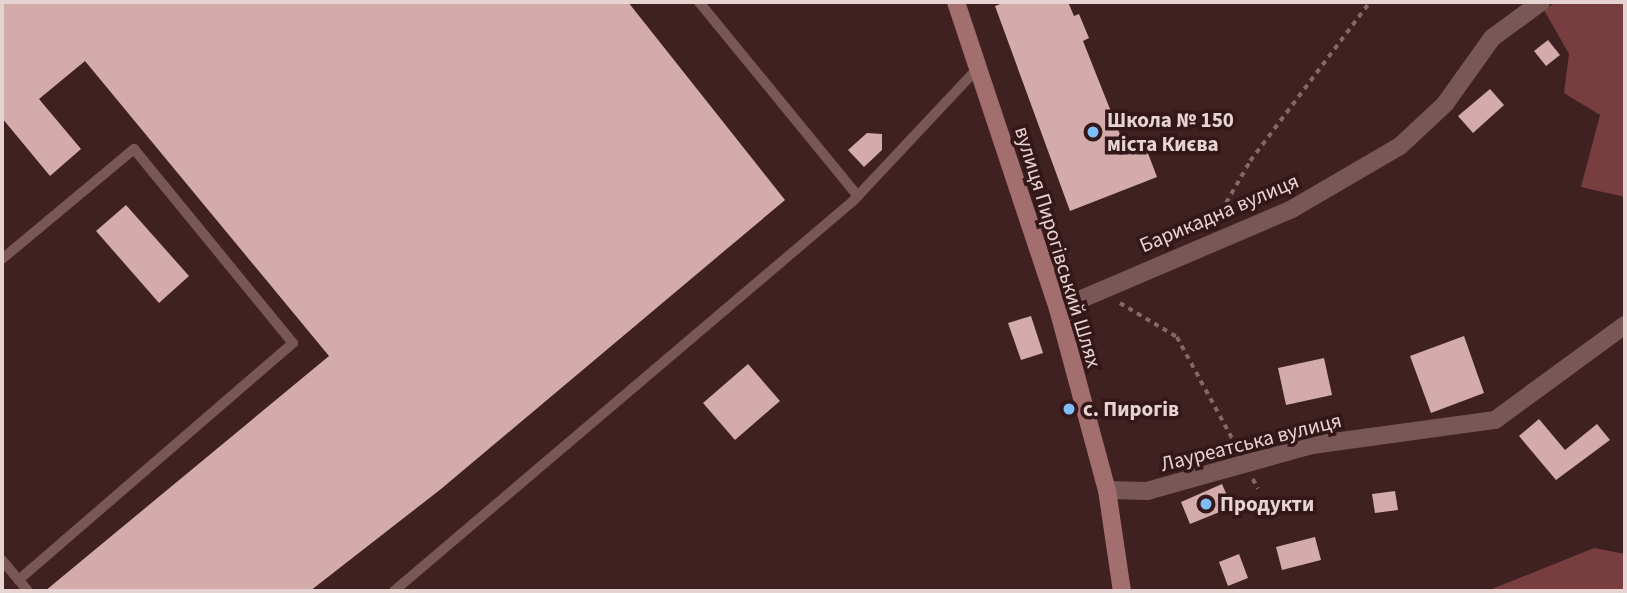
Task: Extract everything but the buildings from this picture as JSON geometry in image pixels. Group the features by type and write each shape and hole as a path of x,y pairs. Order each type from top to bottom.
{"street":[{"name":"вулиця Пирогівський Шлях","path":"956,2 1058,309 1107,490 1122,591"},
{"name":"Барикадна вулиця","path":"1058,309 1292,209 1400,146 1445,104 1492,38 1541,2"},
{"name":"Лауреатська вулиця","path":"1107,490 1147,491 1312,445 1495,420 1625,325"}],"lane":[{"path":"699,2 858,196"},
{"path":"394,591 858,196 978,68"},
{"path":"2,259 134,149 293,343 18,580"},
{"path":"2,560 28,591"}],"path":[{"path":"1202,246 1250,161 1370,2"},
{"path":"1097,292 1165,326 1177,337 1258,489"}],"shaded area":[{"path":"1556,2 1625,2 1625,197 1581,187 1600,115 1564,93 1569,54 1544,10"},
{"path":"1594,548 1625,554 1625,591 1487,591"}],"place":[{"name":"Школа № 150 міста Києва","path":"1093,132"},
{"name":"с. Пирогів","path":"1069,409"},
{"name":"Продукти","path":"1206,504"}]}
